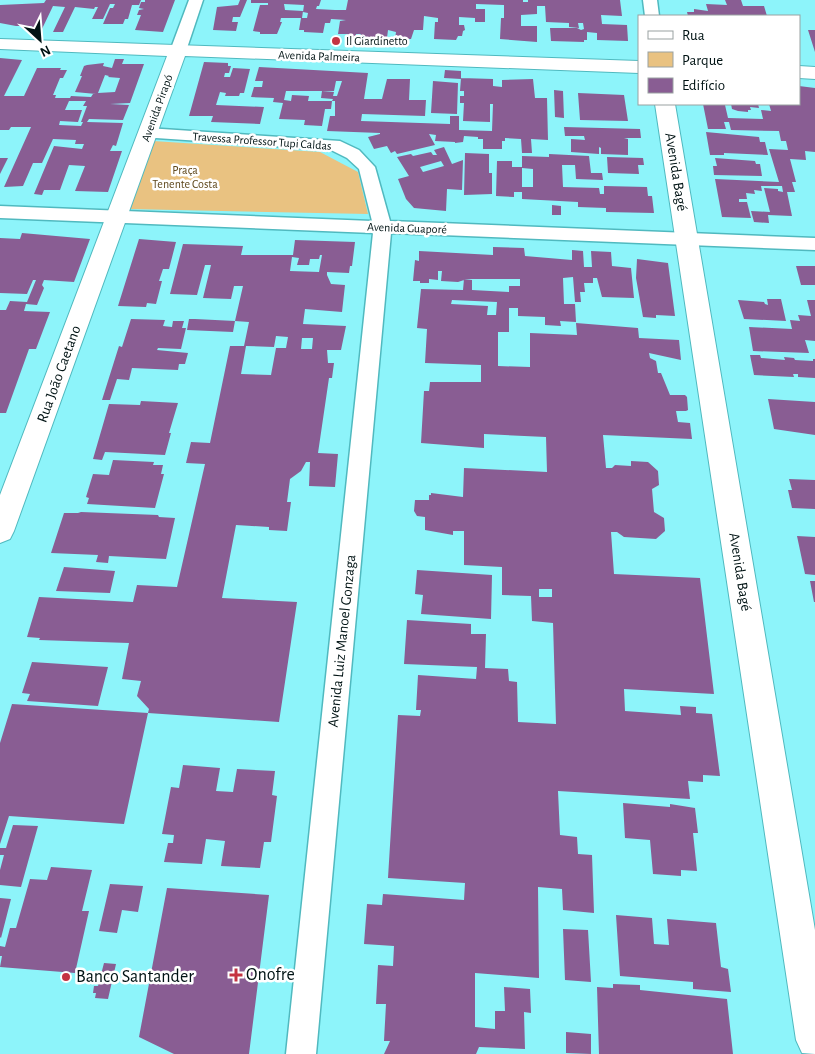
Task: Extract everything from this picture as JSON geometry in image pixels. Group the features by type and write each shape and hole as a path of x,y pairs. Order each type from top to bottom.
{"street":[{"name":"Avenida Pirapó","path":"117,217 196,0"},
{"path":"650,0 652,15"},
{"name":"Avenida Palmeira","path":"0,44 638,67"},
{"path":"800,72 815,73"},
{"name":"Avenida Bagé","path":"665,105 815,1040"},
{"name":"Travessa Professor Tupi Caldas","path":"147,133 334,145 353,154 367,166 383,227"},
{"name":"Avenida Guaporé","path":"0,212 815,244"},
{"name":"Rua João Caetano","path":"0,531 117,217"},
{"name":"Avenida Luiz Manoel Gonzaga","path":"301,1054 383,227"}],"green space":[{"name":"Praça Tenente Costa","path":"153,141 320,152 358,172 368,214 128,209"}],"building":[{"path":"46,0 141,0 139,5 132,5 128,19 125,19 123,24 103,24 110,8 113,8 115,4 110,4 103,19 92,19 98,7 94,9 75,7 63,32 53,32 65,7 53,6 41,31 30,31 32,26 0,23 0,5 44,3"},
{"path":"145,0 175,0 163,32 135,30 141,15 137,15 139,10 144,9 139,8 141,2 145,2"},
{"path":"240,0 247,0 240,17 233,17 232,22 238,22 236,31 213,30 217,7 238,5"},
{"path":"251,0 321,0 316,9 346,10 348,0 523,0 523,2 528,2 528,0 620,0 622,16 601,15 602,24 627,25 628,41 597,40 597,33 587,32 587,40 584,40 584,42 551,41 550,28 577,28 581,30 584,29 583,23 578,23 579,28 569,27 569,23 546,22 545,6 537,6 537,14 521,15 521,26 537,26 537,42 500,39 501,18 504,18 504,5 476,4 476,9 485,9 485,22 475,22 475,18 459,17 459,25 464,25 465,30 462,36 458,36 456,40 434,39 435,22 438,22 438,18 424,16 423,30 414,30 411,39 395,39 396,32 388,30 387,38 385,39 367,39 360,36 361,34 356,34 355,41 347,40 348,34 338,34 340,21 346,20 331,19 330,23 325,23 323,33 304,32 304,30 299,30 301,18 281,18 280,22 282,22 277,34 260,34 260,32 253,31 260,5 268,5 268,3 251,3","holes":["284,4 304,5 303,12 308,13 307,18 302,18 303,11 285,10"]},
{"path":"725,0 741,0 743,6 764,6 767,15 688,15 687,12 694,12 694,9 708,11 706,4 727,5"},
{"path":"808,30 815,30 815,52"},
{"path":"0,58 22,60 4,96 24,96 37,68 61,68 60,70 67,70 63,78 60,78 53,95 56,95 55,98 70,98 71,96 91,97 93,94 96,94 75,92 84,66 104,63 103,66 112,68 115,59 124,59 122,64 144,64 130,103 110,104 129,105 123,120 89,119 87,122 123,123 116,146 113,145 110,151 122,151 108,192 75,191 85,166 69,165 60,190 44,190 42,195 34,194 54,146 82,149 84,144 75,144 76,140 53,139 42,163 33,163 23,186 4,187 31,127 11,127 9,130 0,130","holes":["105,75 120,78 115,92 98,93","69,101 86,101 83,106 87,106 81,126 59,125 60,121 78,122 82,110 65,110"]},
{"path":"204,62 228,63 228,66 231,66 229,73 225,73 224,77 230,77 233,68 250,69 244,93 240,93 239,96 225,96 226,93 220,92 216,105 264,107 260,124 211,122 213,116 189,116"},
{"path":"259,67 368,73 364,99 382,99 387,79 410,79 409,100 426,100 425,116 362,114 361,121 450,124 450,116 459,116 459,130 492,131 493,104 490,104 490,122 463,121 464,103 460,103 460,96 464,96 464,91 460,91 461,78 493,79 493,86 502,87 502,80 533,79 535,98 547,98 548,140 531,139 532,153 522,153 521,139 505,138 505,141 502,141 502,149 483,149 483,139 478,139 478,137 464,136 463,142 455,143 435,141 436,135 429,134 435,145 397,154 395,151 391,153 387,146 374,149 368,137 380,133 327,131 330,116 335,116 335,101 332,101 331,109 325,109 322,126 304,125 305,120 279,119 283,103 273,102 274,98 251,97 254,87 262,87 263,81 255,81","holes":["336,81 342,81 337,96 333,96 334,92 322,91 334,91","286,91 322,91 321,98 333,99 332,101 308,101 309,96 292,95 291,101 284,100"]},
{"path":"445,70 461,71 461,79 444,78"},
{"path":"433,81 458,83 457,114 431,113"},
{"path":"800,86 815,88 815,152 805,151 806,160 790,159 796,182 792,182 795,192 787,192 792,216 768,215 769,223 754,222 751,211 770,212 764,188 778,189 778,191 783,192 782,186 761,186 762,191 754,190 755,194 746,193 747,199 739,199 739,202 747,202 751,218 722,217 715,179 779,182 769,149 788,150 786,141 781,141 779,131 731,130 729,122 724,122 726,129 708,129 703,105 725,105 728,118 763,119 761,110 771,111 769,105 800,105"},
{"path":"554,90 563,91 564,118 555,117"},
{"path":"578,93 624,95 628,121 580,120"},
{"path":"731,105 758,105 759,108 750,107 751,110 748,110 748,112 732,109"},
{"path":"564,127 640,129 641,138 624,138 628,139 628,155 601,154 601,148 599,147 599,154 571,152 571,139 585,140 584,136 565,136"},
{"path":"706,132 759,137 760,142 765,142 768,155 724,153 724,155 710,155"},
{"path":"444,147 452,164 463,160 462,190 447,189 446,211 414,208 406,199 398,179 409,176 397,157 431,152 433,155 437,155 434,150","holes":["441,161 444,166 423,172 420,167"]},
{"path":"465,153 489,154 489,173 492,173 492,194 464,195"},
{"path":"549,154 589,156 591,173 602,173 603,180 576,179 575,165 562,165 563,187 599,188 600,194 604,194 604,186 647,187 648,196 652,196 654,213 606,212 606,208 578,207 578,202 522,199 522,192 514,192 514,197 496,196 497,161 512,161 512,167 522,167 522,156 549,157","holes":["522,168 533,169 533,187 522,187"]},
{"path":"607,157 643,158 644,165 638,165 639,174 608,173"},
{"path":"0,158 8,158 0,174"},
{"path":"715,158 755,161 756,164 760,164 762,176 714,175 713,166 717,166"},
{"path":"552,205 561,206 561,215 552,215"},
{"path":"22,233 90,239 74,282 44,280 42,285 44,288 37,305 26,304 24,311 50,312 36,349 29,349 6,413 0,413 0,310 6,310 10,301 27,302 36,280 33,280 27,294 0,293 0,238 20,239"},
{"path":"139,239 176,242 169,269 163,269 159,281 162,281 156,304 147,303 146,307 118,306"},
{"path":"295,240 355,242 352,266 350,266 349,273 327,272 331,284 345,285 342,312 305,309 303,324 346,326 341,350 327,350 328,363 334,363 332,378 329,378 318,453 338,454 335,487 309,486 310,462 306,462 301,471 290,479 287,502 291,502 287,531 269,530 269,527 236,525 222,598 297,602 279,722 148,713 149,709 137,696 141,681 122,679 129,643 39,640 40,638 27,637 39,597 133,602 137,585 177,587 205,464 186,463 191,442 210,443 230,346 244,346 249,322 235,321 243,286 234,286 231,299 203,298 211,265 205,265 197,295 170,294 183,244 243,246 241,255 293,255","holes":["320,255 322,255 319,272 290,271 292,257 299,258 297,265 309,265 310,259 319,259","276,336 288,337 286,348 276,348 271,375 241,374 246,346 274,347","302,338 313,338 312,349 301,349"]},
{"path":"493,247 524,248 525,256 572,260 572,250 583,251 584,267 592,267 591,251 611,252 612,266 631,268 634,298 602,297 597,278 593,278 593,283 584,283 585,292 580,292 581,302 575,302 573,277 563,278 564,304 575,304 576,322 560,321 561,326 545,325 545,317 518,316 518,308 509,308 509,332 498,332 498,366 530,367 530,333 577,335 576,323 638,328 639,338 679,340 681,360 649,353 650,358 656,361 658,373 661,373 670,395 685,395 687,397 688,410 676,411 678,422 690,423 692,439 603,435 606,468 612,468 615,465 631,466 631,461 648,462 658,471 659,485 652,489 654,512 664,518 665,531 656,539 624,537 617,532 611,532 614,574 700,578 714,694 624,689 625,711 681,715 680,706 696,707 696,713 712,714 720,776 703,775 703,782 688,781 690,799 558,791 560,835 577,837 578,854 592,855 594,913 563,910 562,889 538,887 539,978 475,973 475,1027 495,1029 495,1011 505,1011 504,987 530,989 531,1013 524,1012 525,1049 479,1047 476,1054 384,1054 390,1041 384,1041 386,1004 376,1004 378,965 393,966 394,946 364,944 367,904 382,905 383,894 464,900 465,883 388,878 398,715 420,716 421,710 416,710 418,675 476,679 477,667 404,664 407,620 471,624 471,634 486,634 485,668 508,669 509,681 517,682 518,722 556,724 553,623 532,621 531,596 502,595 502,567 464,565 464,531 453,531 453,535 425,530 425,517 417,516 414,511 415,500 429,500 431,493 463,497 464,468 547,472 546,437 484,434 484,448 421,443 424,391 429,391 430,382 481,382 481,365 425,363 427,329 417,328 421,289 463,290 464,280 458,282 441,281 442,271 438,271 438,280 429,279 429,283 413,281 415,260 419,261 419,251 493,255","holes":["464,279 520,279 520,286 509,286 509,292 472,290 472,280","452,300 497,302 496,315 487,315 488,306 451,304","539,589 552,589 552,597 539,597"]},
{"path":"637,259 668,263 675,316 656,315 656,318 643,317 636,278"},
{"path":"796,266 815,266 815,285 801,285"},
{"path":"767,299 781,299 786,321 744,319 738,300 764,302 768,305"},
{"path":"807,300 815,300 815,341 805,340 809,353 753,351 749,327 792,329 790,320 800,321 798,315 811,316"},
{"path":"131,319 165,320 163,326 172,327 173,321 184,321 182,328 186,328 181,349 158,348 157,350 188,353 185,364 179,364 178,370 132,368 129,380 117,379 110,400 102,400 119,346 122,347"},
{"path":"189,319 235,321 233,332 187,330"},
{"path":"750,355 785,360 784,357 794,358 795,360 813,361 815,359 815,378 798,377 798,374 793,374 794,377 754,375"},
{"path":"768,399 815,402 815,435 774,429"},
{"path":"141,401 178,403 165,455 105,452 102,460 93,459 109,404 140,405"},
{"path":"113,460 154,462 153,465 163,465 161,474 164,474 155,508 87,504 89,498 86,497 93,474 109,475"},
{"path":"789,479 815,480 815,509 792,508 788,490 792,490"},
{"path":"64,513 158,515 159,517 175,518 166,559 109,556 108,563 96,562 98,555 51,553"},
{"path":"797,536 815,537 815,575 805,574"},
{"path":"64,567 115,571 110,593 56,591"},
{"path":"417,570 492,575 491,619 421,614 423,595 415,594"},
{"path":"810,581 815,581 815,602 814,602"},
{"path":"32,662 108,667 98,706 27,701 30,694 22,693"},
{"path":"12,704 148,713 124,824 9,816 0,844 0,743"},
{"path":"183,765 220,768 216,791 233,792 237,769 275,771 272,795 277,796 271,842 264,842 260,868 221,866 225,841 206,839 202,864 164,862 168,843 173,843 174,835 162,834 171,787 179,788"},
{"path":"623,803 670,807 670,804 695,808 698,833 693,833 697,871 681,870 681,876 653,874 650,840 625,838"},
{"path":"13,825 38,826 21,887 0,885 0,870 4,855 0,855 0,848 6,848"},
{"path":"51,867 92,870 82,911 89,911 75,973 0,967 2,956 0,956 0,946 5,947 10,928 16,928 30,879 47,880"},
{"path":"110,884 143,886 138,912 122,910 117,933 99,931"},
{"path":"167,888 269,895 249,1054 174,1054 139,1037"},
{"path":"0,898 11,899 1,938 0,937"},
{"path":"616,915 652,918 654,944 669,945 667,919 716,923 721,967 728,969 731,992 693,989 693,982 620,976"},
{"path":"563,929 588,930 591,982 565,980"},
{"path":"104,963 116,964 108,999 95,998 96,993 93,993 94,986 98,986"},
{"path":"613,984 640,985 640,990 727,999 733,1054 599,1054 597,987 613,988"},
{"path":"566,1032 591,1034 591,1054 566,1053"}],"place":[{"name":"Il Giardinetto","path":"336,41"},
{"name":"Onofre","path":"236,975"},
{"name":"Banco Santander","path":"66,977"}]}
